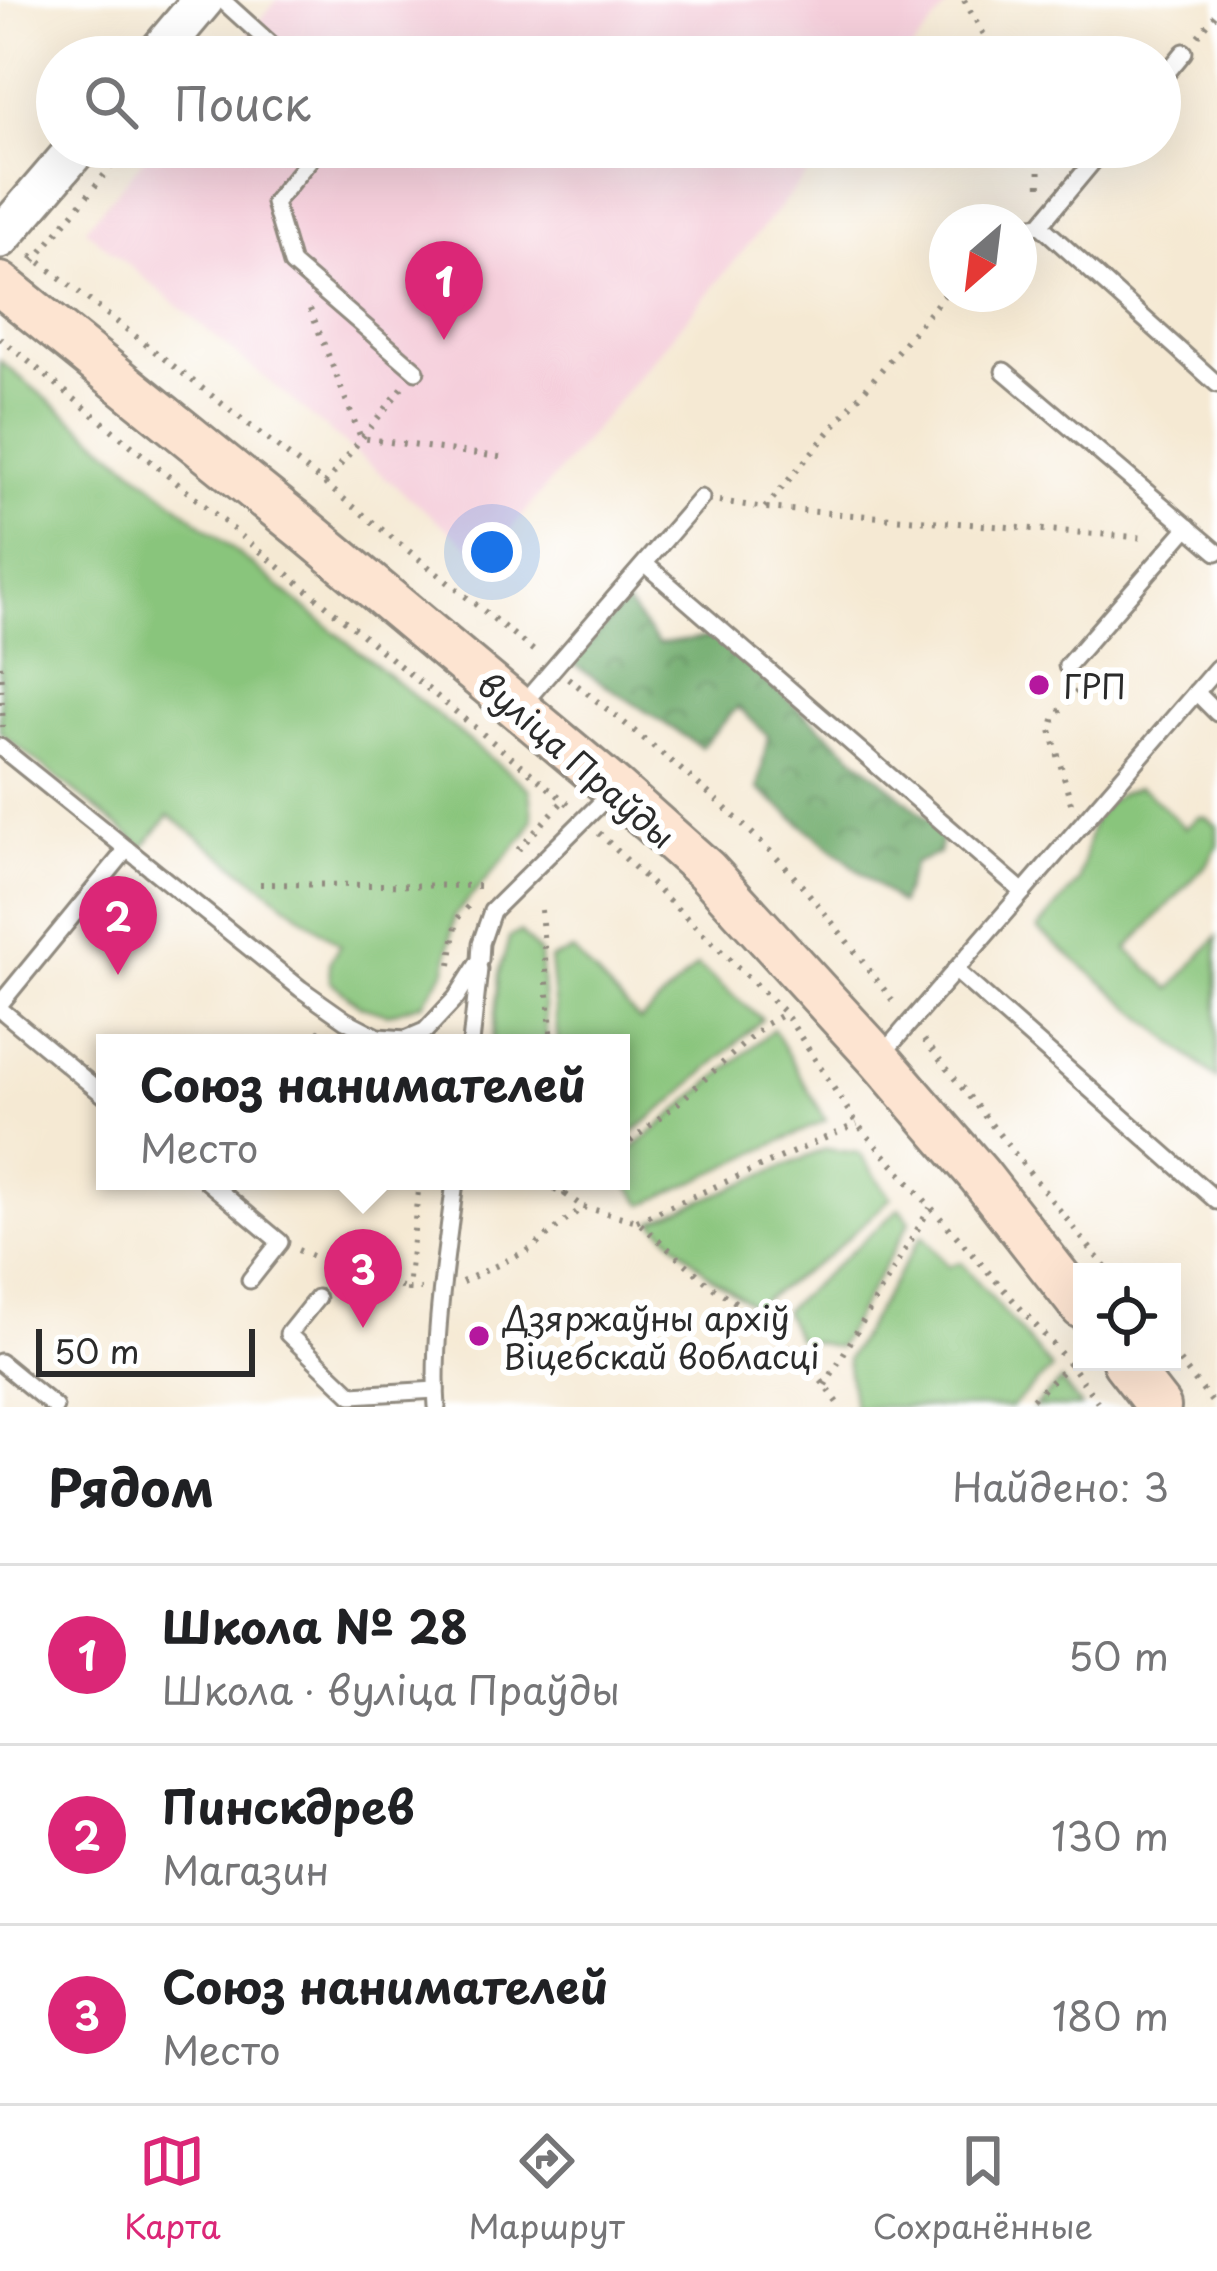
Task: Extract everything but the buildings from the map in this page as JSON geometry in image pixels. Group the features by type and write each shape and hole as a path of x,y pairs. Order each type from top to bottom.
{"main road":[{"name":"вуліца Праўды","path":"0,284 305,530 706,870 879,1059 979,1175 1073,1295"},
{"path":"1131,1371 1159,1407"}],"street":[{"path":"173,36 203,0"},
{"path":"0,238 60,168"}],"lane":[{"path":"222,0 262,36"},
{"path":"1181,56 1184,52"},
{"path":"303,168 274,203 292,264 416,371"},
{"path":"1037,225 1088,168"},
{"path":"1040,225 1217,384"},
{"path":"1004,371 1182,534 1217,552"},
{"path":"519,708 701,499"},
{"path":"1067,666 1182,534"},
{"path":"645,564 1023,892"},
{"path":"879,1059 1217,668"},
{"path":"1196,692 1217,712"},
{"path":"2,749 301,989 372,1034"},
{"path":"471,1034 481,943 491,911 615,789"},
{"path":"96,1088 0,1006 127,849"},
{"path":"418,1034 456,998 480,960"},
{"path":"955,970 1217,1201"},
{"path":"218,1190 280,1242 250,1280"},
{"path":"317,1298 288,1334 352,1395 436,1398 454,1190"},
{"path":"0,1362 55,1407"}],"path":[{"path":"964,0 985,36"},
{"path":"1184,52 1217,13"},
{"path":"35,259 110,168"},
{"path":"292,264 362,437"},
{"path":"766,508 930,312"},
{"path":"325,484 416,371"},
{"path":"362,437 506,458"},
{"path":"701,499 766,508 1182,534"},
{"path":"0,665 2,749"},
{"path":"1078,829 1051,730 1055,716 1085,682"},
{"path":"517,851 564,800"},
{"path":"260,884 486,886 457,919 449,970"},
{"path":"541,910 551,1034"},
{"path":"630,1141 852,949"},
{"path":"637,1221 857,1124"},
{"path":"408,1288 417,1190"},
{"path":"555,1190 583,1208 637,1221 712,1287 763,1320 841,1407"},
{"path":"565,1190 565,1194"},
{"path":"565,1194 570,1190"},
{"path":"280,1242 335,1266 408,1288 443,1291 532,1249 583,1208"},
{"path":"825,1385 930,1208"},
{"path":"1181,1363 1216,1407"},
{"path":"1024,1407 1070,1364"}],"shaded area":[{"path":"277,0 951,2 923,36 247,36"},
{"path":"136,168 812,168 485,560 85,229"}],"green space":[{"path":"0,361 530,790 533,819 526,834 454,916 446,969 423,1003 388,1014 360,1006 330,981 329,963 340,945 169,815 144,847 0,732"},
{"path":"625,602 658,644 715,637 943,832 939,854 914,863 900,904 758,789 768,736 738,707 701,747 573,664"},
{"path":"1137,788 1185,828 1199,817 1217,826 1217,846 1208,863 1127,949 1171,989 1217,937 1217,1079 1038,929 1079,881 1092,824 1107,803"},
{"path":"520,932 540,954 546,1034 493,1034 499,975 509,938"},
{"path":"573,951 640,1021 697,966 762,1019 630,1134 630,1034 557,1034 550,959"},
{"path":"773,1029 826,1120 644,1205 630,1188 630,1151"},
{"path":"826,1149 859,1153 891,1198 829,1255 754,1306 711,1277 653,1221"},
{"path":"900,1208 910,1221 838,1347 797,1339 784,1311"},
{"path":"922,1235 948,1266 961,1262 1052,1369 1011,1407 854,1407 847,1359"},
{"path":"1061,1381 1081,1407 1034,1407"}],"place":[{"name":"Школа № 28","path":"444,340"},
{"name":"ГРП","path":"1039,685"},
{"name":"Пинскдрев","path":"118,975"},
{"name":"Союз нанимателей","path":"363,1328"},
{"name":"Дзяржаўны архіў Віцебскай вобласці","path":"479,1336"}]}
